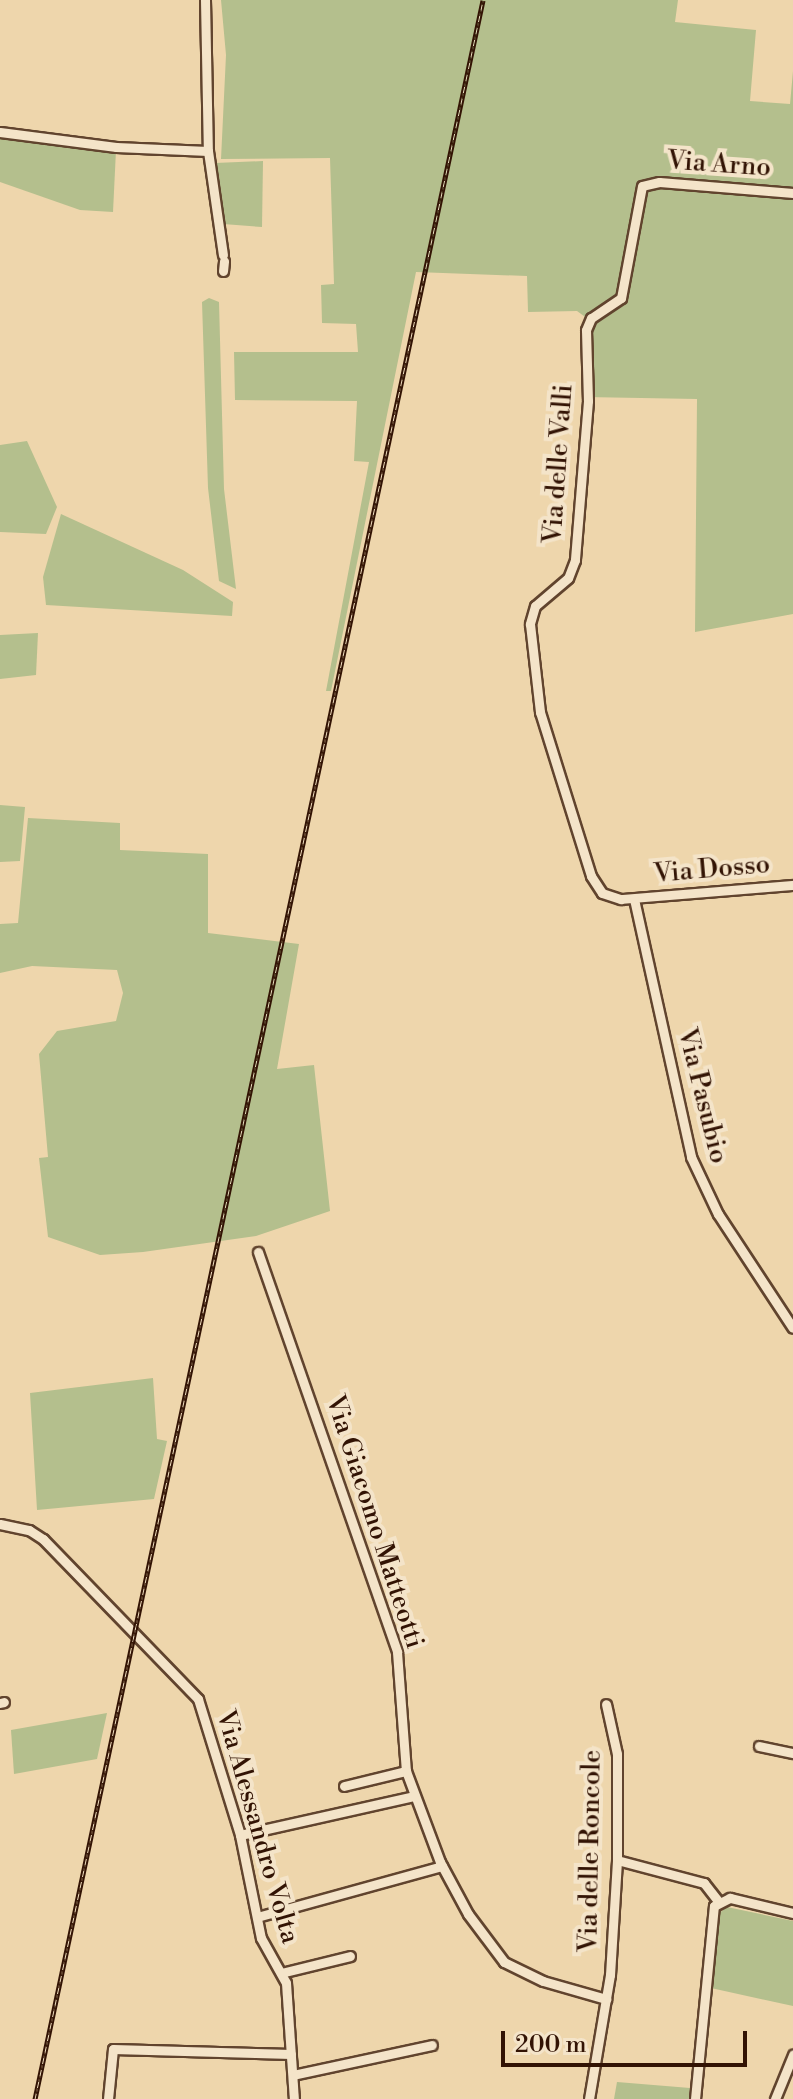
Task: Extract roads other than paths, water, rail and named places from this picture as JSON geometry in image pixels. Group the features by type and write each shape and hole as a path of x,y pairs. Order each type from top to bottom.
{"street":[{"path":"205,0 208,151 222,259"},
{"path":"0,132 116,147 208,151"},
{"name":"Via Arno","path":"642,186 659,182 793,193"},
{"name":"Via delle Valli","path":"634,899 609,897 591,876 540,712 530,624 535,606 568,578 575,560 588,401 586,330 591,318 621,298 642,186"},
{"name":"Via Dosso","path":"634,899 793,885"},
{"name":"Via Pasubio","path":"634,899 691,1157 718,1214 793,1328"},
{"name":"Via Giacomo Matteotti","path":"258,1252 397,1652 406,1771 442,1866 468,1914 504,1962 543,1981 606,1999"},
{"name":"Via Alessandro Volta","path":"0,1524 29,1530 43,1539 198,1699 240,1835 266,1950 281,1973 288,1994 294,2099"},
{"name":"Via delle Roncole","path":"606,1704 617,1754 617,1860 606,1999"},
{"path":"759,1746 793,1753"},
{"path":"344,1786 406,1771"},
{"path":"240,1835 415,1796"},
{"path":"617,1860 704,1883 718,1901"},
{"path":"257,1917 442,1866"},
{"path":"718,1901 735,1899 793,1913"},
{"path":"695,2099 711,1913 718,1901"},
{"path":"281,1973 350,1956"},
{"path":"589,2099 606,1999"},
{"path":"293,2075 432,2045"},
{"path":"108,2099 113,2049 291,2054"},
{"path":"775,2099 792,2060"}],"railway":[{"path":"35,2099 483,0"}]}
